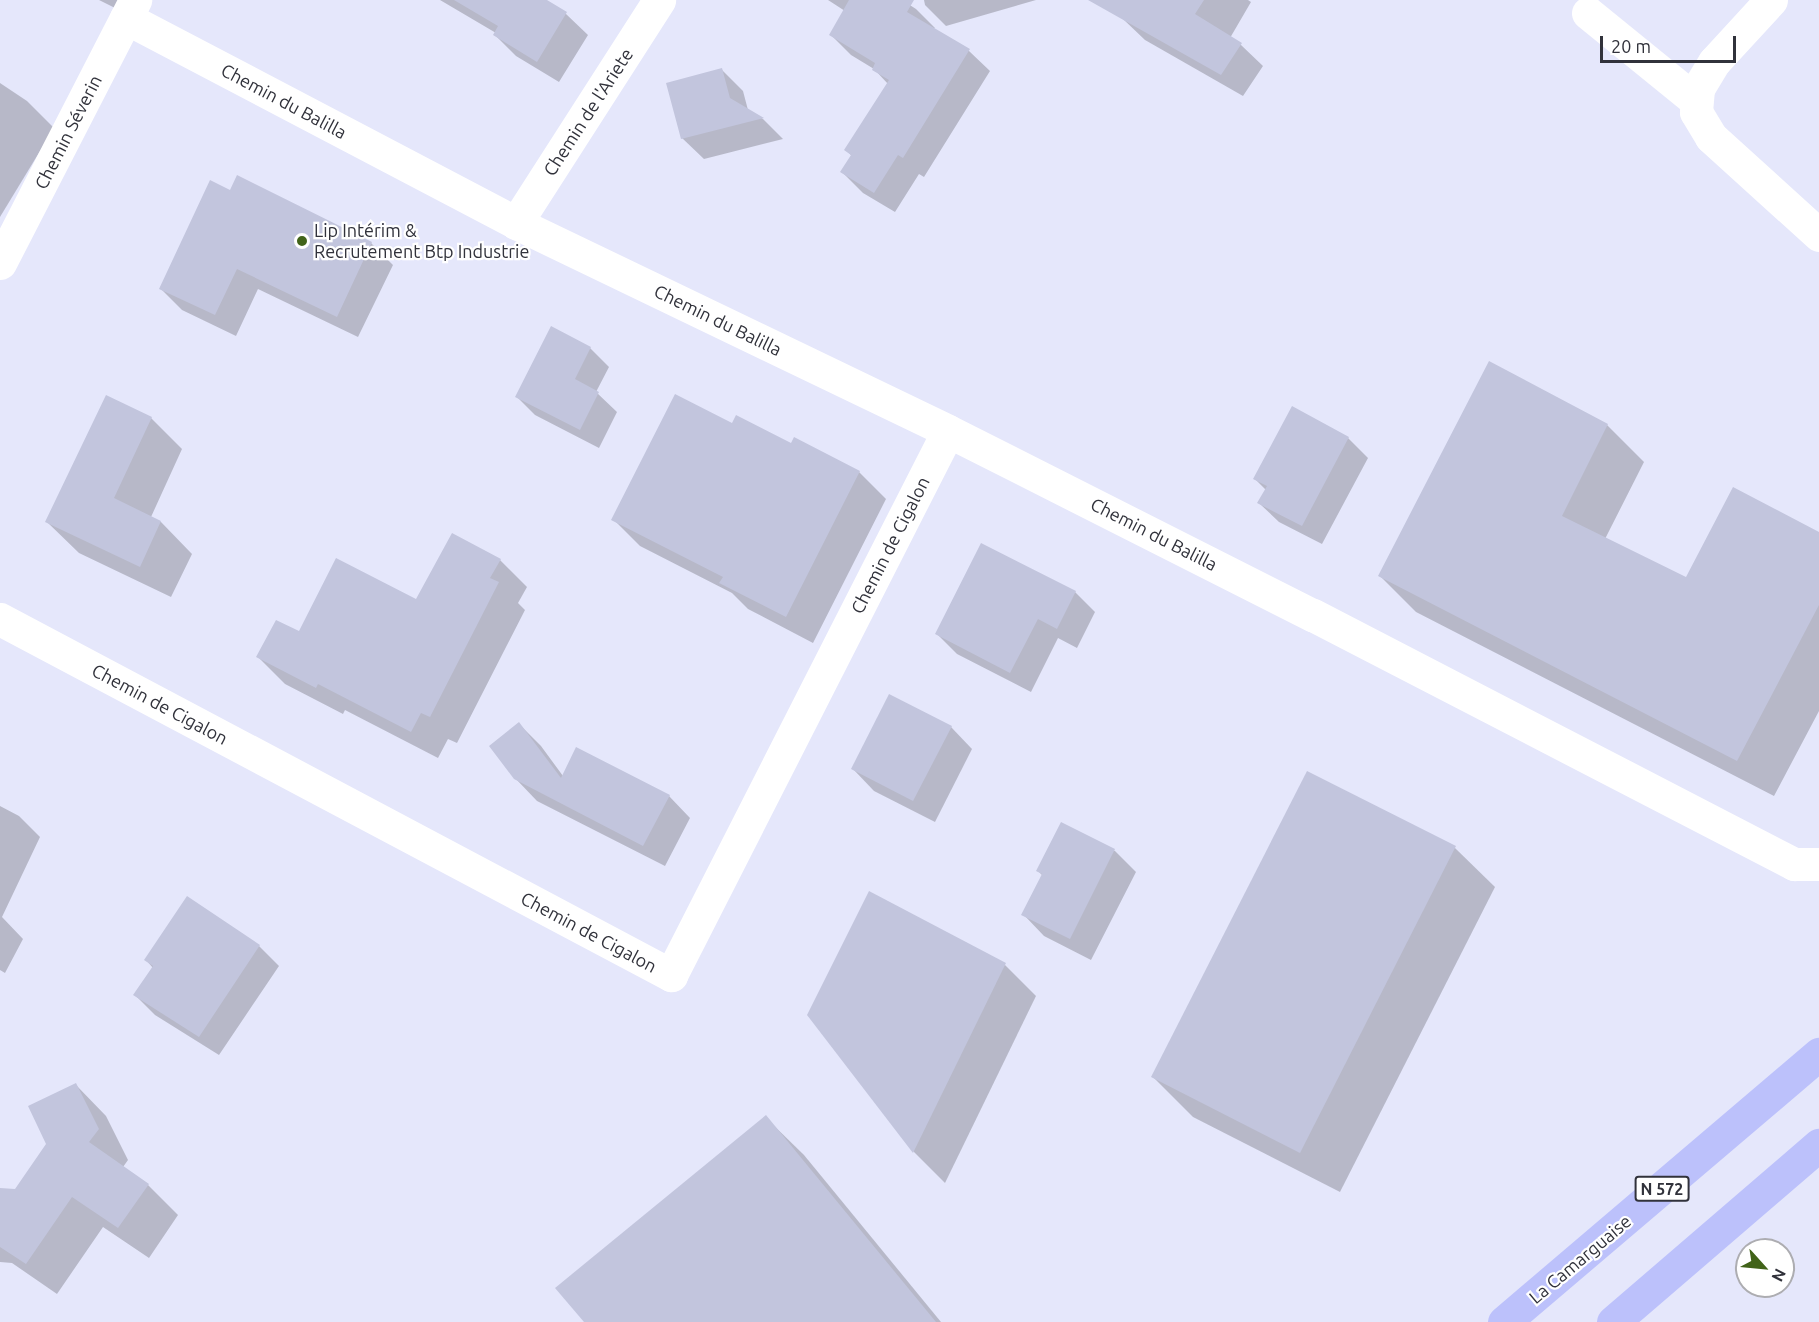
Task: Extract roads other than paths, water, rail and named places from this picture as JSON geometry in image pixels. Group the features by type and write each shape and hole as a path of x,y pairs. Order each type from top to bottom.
{"highway":[{"name":"La Camarguaise","path":"1504,1322 1819,1054"},
{"path":"1613,1322 1819,1145"}],"street":[{"name":"Chemin de l'Ariete","path":"516,223 659,0"},
{"path":"1771,0 1714,62 1698,89 1695,100 1696,112 1711,136 1819,235"},
{"name":"Chemin du Balilla","path":"131,9 516,223 948,431 1313,615 1794,864 1819,864"},
{"name":"Chemin Séverin","path":"0,264 131,9"},
{"path":"1588,13 1695,100"},
{"name":"Chemin de Cigalon","path":"0,619 671,975 948,431"}],"place":[{"name":"Lip Intérim & Recrutement Btp Industrie","path":"302,241"}]}
